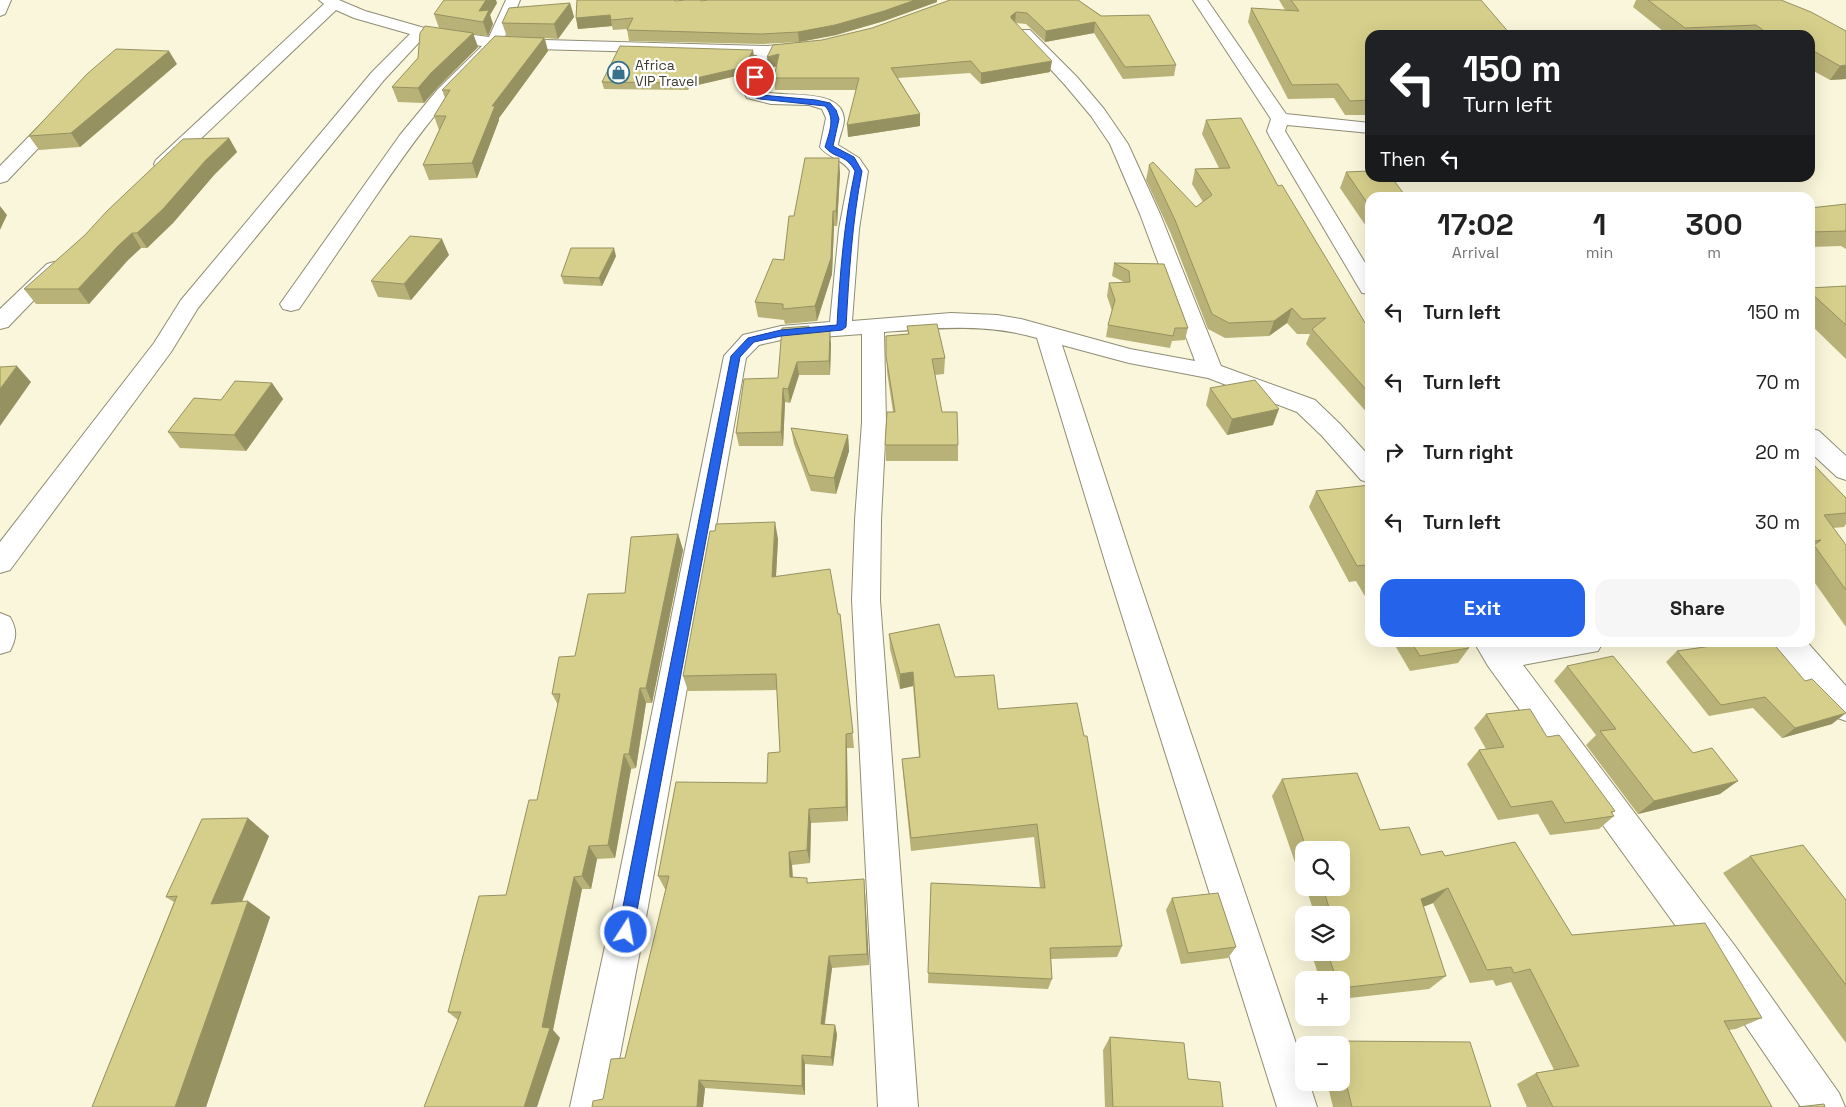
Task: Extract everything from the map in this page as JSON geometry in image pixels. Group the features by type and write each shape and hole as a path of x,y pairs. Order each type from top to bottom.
{"street":[{"path":"0,10 4,0"},
{"path":"291,304 406,140 444,93 474,61 494,44 513,0"},
{"path":"1200,0 1280,119"},
{"path":"154,173 329,2 351,12 390,25 494,44 767,50 823,45"},
{"path":"1020,28 1071,81 1098,113 1120,144 1150,214 1211,371"},
{"path":"0,562 163,347 188,305 378,76 420,32"},
{"path":"767,50 751,89 753,94 775,100 816,102 828,105 833,110 836,119 829,147 852,159 858,171 851,206 845,259 842,327"},
{"path":"0,177 72,102"},
{"path":"1280,119 1365,128"},
{"path":"1280,119 1276,131 1279,137 1365,280"},
{"path":"0,322 68,256"},
{"path":"590,1107 735,356 751,340 781,333 951,320 997,322 1021,326 1129,356 1211,371 1306,406 1331,430 1365,468"},
{"path":"873,325 874,422 868,520 866,600 898,1107"},
{"path":"1047,334 1121,568 1297,1107"},
{"path":"1815,442 1846,471"},
{"path":"0,625 2,637 0,642"},
{"path":"1494,650 1529,647"},
{"path":"1792,647 1846,708"},
{"path":"1494,650 1722,959 1825,1107"}],"building":[{"path":"444,0 486,0 479,11 489,10 483,22 434,14"},
{"path":"577,0 915,0 835,25 798,32 761,34 627,30 633,18 611,20 610,15 576,18"},
{"path":"950,0 1078,0 1101,16 1149,15 1176,65 1125,67 1095,22 1046,31 1027,13 1016,12 1011,18 1052,61 981,73 971,61 891,68 920,114 847,125 859,78 774,78 779,54 767,57 773,45 822,40 872,28"},
{"path":"1291,0 1481,0 1507,30 1365,30 1365,100 1350,101 1338,84 1292,85 1251,8 1299,11"},
{"path":"1648,0 1781,0 1811,12 1846,31 1846,65 1840,66 1815,52 1815,30 1763,30 1756,25 1685,28"},
{"path":"570,3 554,24 502,23 509,8"},
{"path":"425,26 473,33 418,88 392,87 418,58 420,33"},
{"path":"495,36 544,38 492,106 495,106 472,163 423,165 446,116 434,116 450,90 442,90"},
{"path":"620,46 753,50 744,67 688,80 687,83 602,82"},
{"path":"116,49 169,51 71,133 29,136 87,74"},
{"path":"1241,118 1278,186 1282,185 1365,323 1365,388 1312,329 1326,318 1302,319 1292,308 1274,321 1229,323 1212,314 1175,220 1149,165 1153,162 1196,207 1212,195 1195,169 1230,168 1206,120"},
{"path":"229,138 205,161 163,209 137,233 132,233 118,246 78,289 24,289 85,235 107,211 183,139"},
{"path":"805,158 839,158 836,211 833,211 831,258 815,306 783,309 783,304 755,302 773,259 784,260 789,216 794,216"},
{"path":"1365,171 1365,182 1395,182 1402,192 1365,192 1365,200 1346,172"},
{"path":"1846,204 1846,231 1815,232 1815,207"},
{"path":"410,236 442,239 404,284 371,281"},
{"path":"571,248 614,248 599,278 561,276"},
{"path":"1114,263 1164,264 1188,328 1175,328 1173,336 1108,325 1115,300 1109,283 1130,282 1129,271"},
{"path":"1846,286 1846,325 1815,297 1815,288"},
{"path":"937,324 945,358 932,359 942,412 957,412 958,445 885,445 887,412 895,412 886,356 886,336 909,334 907,326"},
{"path":"809,326 808,330 830,330 829,361 797,362 788,389 783,388 781,432 736,433 744,379 778,378 782,328"},
{"path":"17,366 0,389 0,367"},
{"path":"1255,380 1279,409 1232,419 1210,388"},
{"path":"235,381 272,383 234,435 168,432 194,398 221,400"},
{"path":"791,428 848,435 834,478 809,475"},
{"path":"1815,466 1846,498 1846,513 1824,515 1846,545 1846,590 1815,546 1821,540 1815,541"},
{"path":"1365,486 1365,567 1364,565 1357,566 1316,491"},
{"path":"775,522 772,577 830,569 838,614 840,614 853,733 846,734 846,807 809,809 807,850 789,852 790,877 807,878 807,883 864,879 867,954 829,956 821,1024 835,1025 831,1057 802,1055 802,1086 699,1080 697,1107 592,1107 593,1101 603,1099 611,1059 625,1058 669,876 658,876 676,782 767,783 768,753 780,752 776,674 683,676 710,531 715,531 716,524"},
{"path":"678,534 646,688 640,688 629,754 624,754 608,845 589,846 582,876 574,877 542,1027 550,1028 524,1107 424,1107 461,1012 448,1012 479,896 506,895 529,800 537,800 560,694 552,694 559,657 575,656 588,594 625,593 631,537"},
{"path":"939,624 955,677 994,675 998,709 1077,703 1084,736 1087,736 1122,946 1050,948 1052,979 928,973 931,883 1045,888 1037,824 911,838 902,759 920,757 913,672 900,674 889,634"},
{"path":"1414,647 1469,648 1420,656"},
{"path":"1704,647 1776,647 1805,681 1812,679 1846,713 1795,728 1765,697 1721,705 1677,651"},
{"path":"1613,656 1693,753 1712,748 1738,781 1654,801 1600,731 1616,729 1567,666"},
{"path":"1530,709 1547,737 1559,735 1615,811 1611,812 1614,816 1565,823 1552,801 1511,807 1479,750 1504,747 1486,714"},
{"path":"1357,773 1380,830 1409,827 1421,855 1442,851 1445,856 1515,842 1572,935 1705,923 1762,1018 1724,1021 1772,1107 1553,1107 1536,1073 1579,1066 1530,969 1514,973 1511,967 1487,970 1448,888 1421,899 1446,976 1350,987 1350,971 1334,971 1330,961 1350,961 1350,906 1329,906 1325,896 1350,896 1350,841 1304,841 1282,779"},
{"path":"248,818 211,904 248,901 175,1107 92,1107 177,896 166,897 202,819"},
{"path":"1803,845 1846,900 1846,985 1750,856"},
{"path":"1218,893 1236,947 1188,953 1172,898"},
{"path":"1110,1037 1184,1043 1188,1079 1220,1082 1223,1107 1113,1107"},
{"path":"1350,1041 1470,1042 1491,1107 1352,1107 1348,1091 1350,1091"},
{"path":"1824,1104 1825,1107 1798,1107"}],"place":[{"name":"Africa VIP Travel","path":"619,73"}],"route":[{"path":"626,932 735,356 751,340 781,333 842,327 845,259 851,206 858,171 856,164 852,159 829,147 836,119 833,110 828,105 816,102 775,100 760,97 753,94 751,89 755,77"}]}
